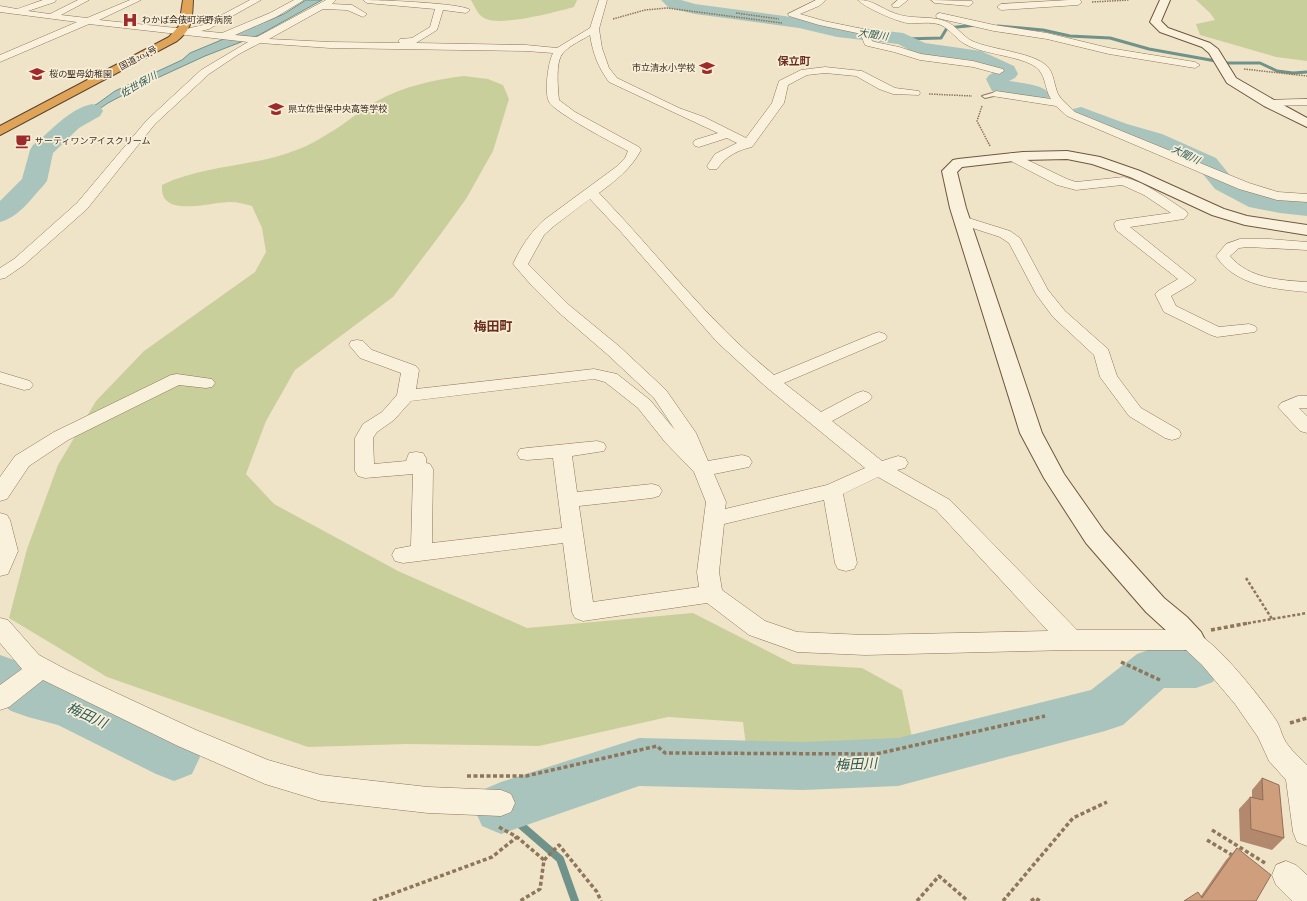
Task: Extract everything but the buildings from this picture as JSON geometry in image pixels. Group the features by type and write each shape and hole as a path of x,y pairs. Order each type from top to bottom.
{"highway":[{"path":"182,32 185,28 188,0"},
{"name":"国道204号","path":"0,131 173,39 182,32"}],"street":[{"path":"17,11 52,0"},
{"path":"0,8 53,17 85,0"},
{"path":"0,59 82,25 88,20 137,0"},
{"path":"182,32 206,27 257,0"},
{"path":"226,37 300,0"},
{"path":"0,275 19,262 82,206 122,160 151,122 205,72 332,0"},
{"path":"367,0 466,10"},
{"path":"603,0 595,27 597,48 604,68 613,80 675,110 700,119 748,144 778,103 783,82 805,72 825,70 858,73 888,89 915,93"},
{"path":"822,0 792,14 822,23 860,31 865,33 868,43 874,45 928,58 984,65 999,71"},
{"path":"862,0 891,15 908,20 928,20 943,23 953,29 967,42 1029,60 1043,68 1048,76 1052,94 1058,103 1070,114 1244,186 1277,196 1307,198"},
{"path":"904,0 896,5 974,24 1047,36 1109,51 1195,64"},
{"path":"935,0 969,4"},
{"path":"1165,0 1155,22 1158,27 1206,45 1214,51 1223,68 1232,80 1269,103 1307,123"},
{"path":"1001,7 1078,2"},
{"path":"323,6 349,7 363,14"},
{"path":"330,45 414,41 434,28 435,20 440,7"},
{"path":"0,16 53,17 88,20 258,41 330,45 526,48 559,51"},
{"path":"595,27 559,51 556,59 552,89 554,101 571,114 624,142 635,150 633,157 622,168 540,231 531,242 520,264 537,284 614,351 660,394 687,433 716,502 708,572 711,594"},
{"path":"990,95 1058,103"},
{"path":"1269,103 1307,102"},
{"path":"699,143 727,134"},
{"path":"713,166 720,157 745,142"},
{"path":"1307,230 1245,220 1218,212 1135,174 1096,160 1066,156 1013,157 958,163 949,171 962,220 1031,433 1055,478 1095,537 1155,604 1210,658 1244,696 1268,730 1278,753 1299,775 1307,832"},
{"path":"1013,157 1062,182 1076,186 1124,181 1149,192 1181,214 1179,216 1121,224 1121,227 1188,280 1163,294 1170,309 1217,332 1249,329"},
{"path":"591,192 626,229 723,339 771,382 879,469 943,505 1071,640"},
{"path":"962,220 1005,234 1015,241 1041,291 1059,314 1102,353 1109,377 1135,412 1172,434"},
{"path":"1307,246 1258,243 1236,244 1226,250 1223,256 1229,265 1242,273 1277,284 1307,287"},
{"path":"771,382 880,337"},
{"path":"357,345 366,354 410,370 406,396 388,416 370,428 364,438 365,471 416,461 423,469 412,554 573,534"},
{"path":"406,396 594,374 611,378 644,404 672,438 702,469"},
{"path":"0,377 24,386"},
{"path":"0,494 22,461 62,436 177,379 206,383"},
{"path":"819,421 863,398"},
{"path":"1307,402 1298,402 1287,407 1307,427"},
{"path":"527,454 597,447"},
{"path":"562,451 583,612 711,594 757,628 797,642 865,645 1071,640 1191,640"},
{"path":"702,469 742,462"},
{"path":"714,519 832,491 879,469 898,463"},
{"path":"832,491 846,563"},
{"path":"568,500 641,497"},
{"path":"0,520 7,551 0,568"},
{"path":"0,627 31,662 58,678 187,738 265,772 321,788 428,800 501,803"},
{"path":"0,699 41,668"}],"path":[{"path":"1078,2 1130,0"},
{"path":"595,27 645,10 667,8 784,23"},
{"path":"736,13 787,20 799,16"},
{"path":"1223,68 1307,76"},
{"path":"915,93 990,95"},
{"path":"1246,578 1272,619"},
{"path":"1191,640 1212,629 1307,613"},
{"path":"1133,667 1160,680"},
{"path":"463,776 526,776 657,746 665,753 876,754 1045,716"},
{"path":"1003,901 1073,818 1107,802"},
{"path":"501,803 488,821 517,838 545,860"},
{"path":"1212,830 1296,889"},
{"path":"373,901 492,857 517,838"},
{"path":"1207,840 1233,856"},
{"path":"520,901 540,889 545,860 559,845 597,892 601,901"},
{"path":"917,901 938,876 968,901"},
{"path":"1031,901 1035,898 1040,901"}],"green space":[{"path":"471,0 577,0 574,7 555,12 517,20 494,21 483,18"},
{"path":"1196,0 1307,0 1307,61 1276,57 1200,35 1196,24 1215,20"},
{"path":"464,76 488,79 503,85 509,99 493,151 466,199 393,297 295,370 266,421 246,474 274,504 398,571 527,628 693,613 793,664 862,668 902,690 913,742 746,746 743,722 668,717 539,746 407,744 308,747 107,677 9,618 27,549 58,465 96,401 144,351 255,272 266,252 262,228 252,206 223,202 196,206 179,206 166,200 162,193 162,185 192,174 272,158 293,151 322,138 370,105 398,91 441,79"}],"water":[{"path":"306,0 322,0 259,35 205,56 142,85 108,103 81,121 74,130 50,145 56,127 61,122 97,104 115,91 182,60 190,53 284,14"}],"waterway":[{"name":"大聞川","path":"670,0 675,4 695,9 799,23 837,31 903,39 920,48 974,55 1007,70 1008,74 996,79 1000,86 1025,90 1040,95"},
{"path":"903,39 941,38 947,28 977,25"},
{"path":"998,26 1043,30 1070,36 1110,38 1149,49 1227,63 1260,63 1277,71 1293,73 1307,72"},
{"name":"佐世保川","path":"0,214 6,210 34,181 42,150 71,123 92,111"},
{"name":"大聞川","path":"1081,114 1119,129 1154,139 1207,163 1224,184 1258,201 1307,208"},
{"name":"梅田川","path":"501,808 639,762 803,766 898,762 1105,709 1154,668 1196,668"},
{"name":"梅田川","path":"0,676 28,696 67,705 174,757"},
{"path":"501,808 560,859 575,901"}],"place":[{"name":"わかば会俵町浜野病院","path":"130,20"},
{"name":"市立清水小学校","path":"707,68"},
{"name":"桜の聖母幼稚園","path":"37,74"},
{"name":"県立佐世保中央高等学校","path":"276,109"},
{"name":"サーティワンアイスクリーム","path":"23,141"}],"district":[{"name":"保立町","path":"794,61"},
{"name":"梅田町","path":"493,326"}]}
